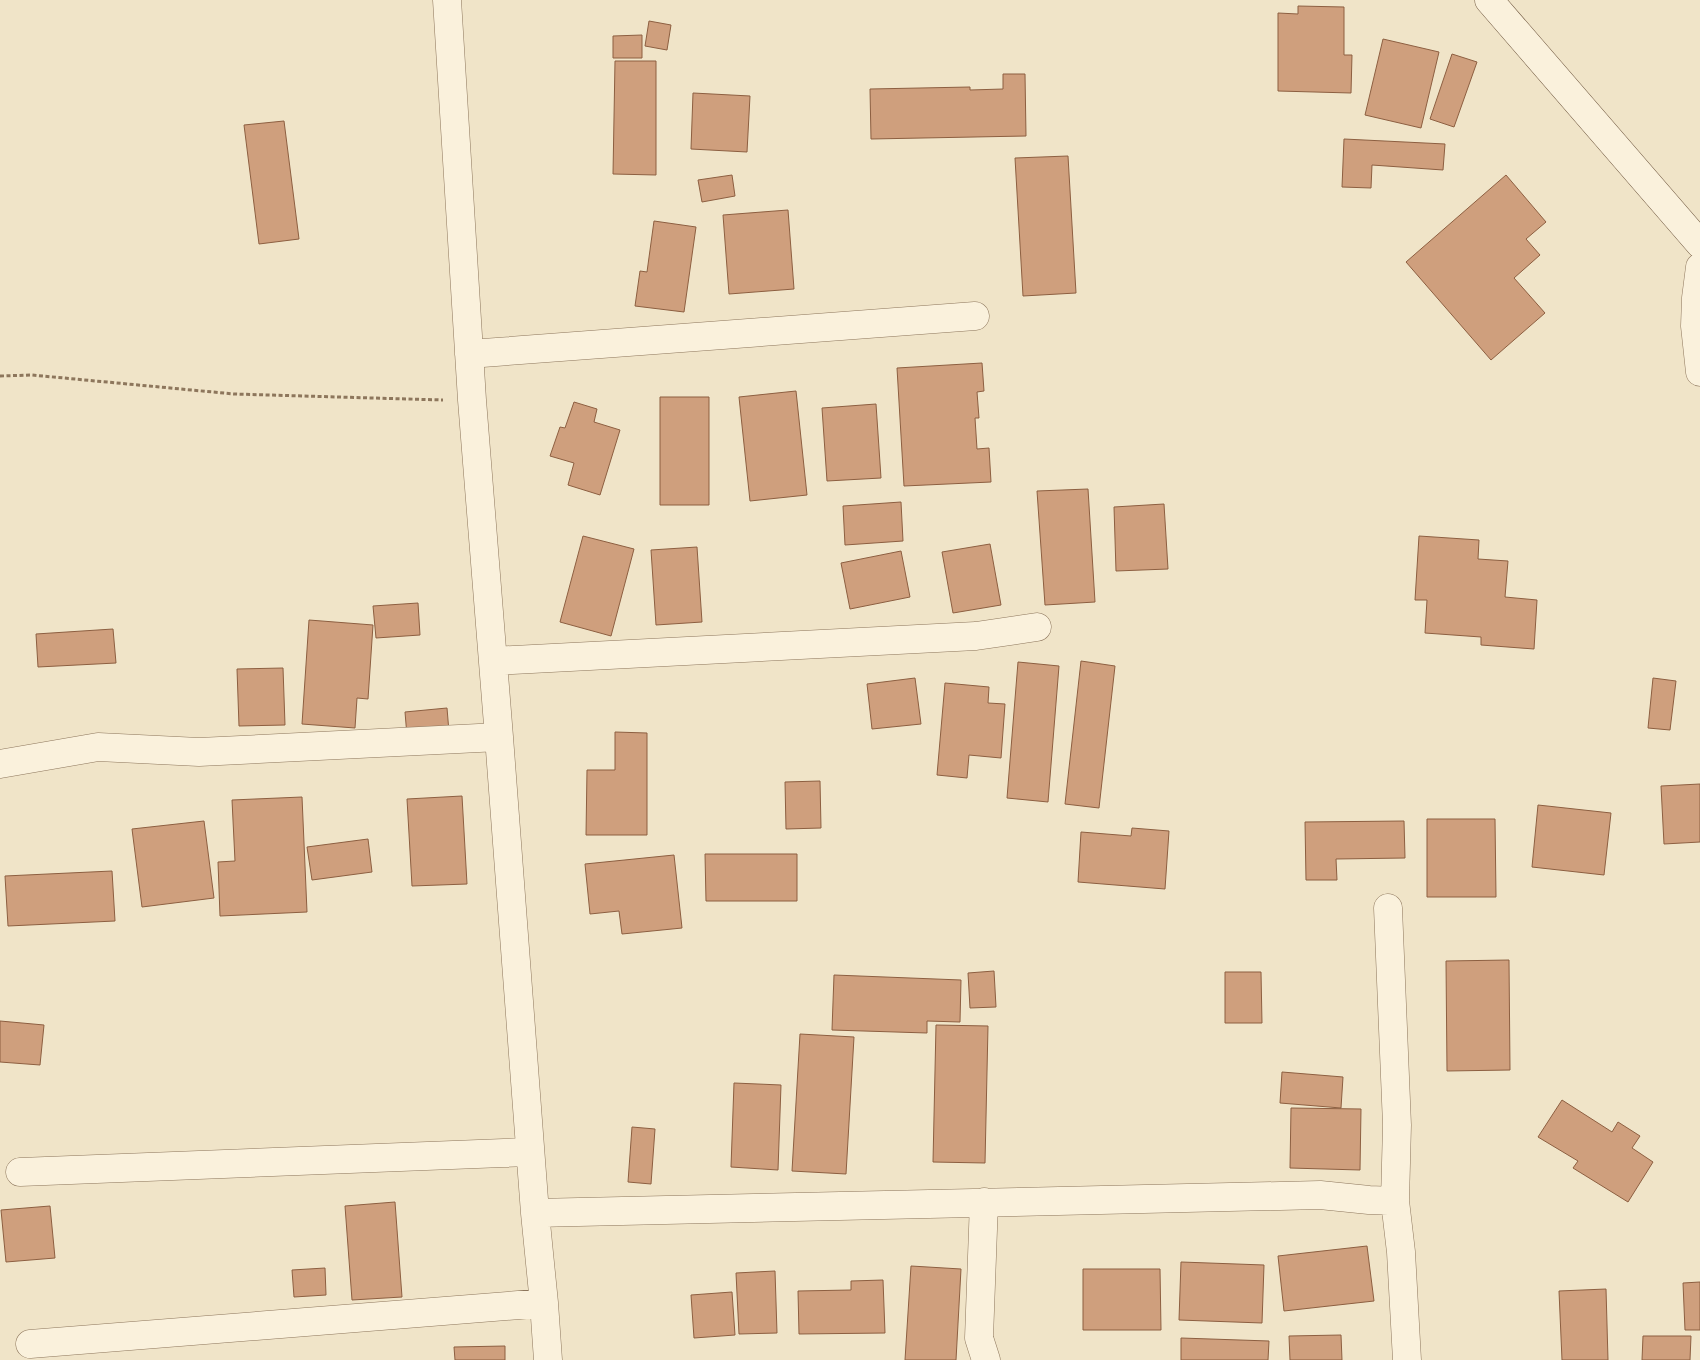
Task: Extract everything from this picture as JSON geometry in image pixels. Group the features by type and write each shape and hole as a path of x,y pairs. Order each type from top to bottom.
{"street":[{"path":"447,0 472,400 530,1152 548,1360"},
{"path":"1489,0 1700,244"},
{"path":"1700,267 1695,326 1700,372"},
{"path":"469,354 975,316"},
{"path":"493,661 976,636 1037,627"},
{"path":"0,764 98,747 199,752 499,736"},
{"path":"1388,908 1396,1125 1395,1201 1401,1252 1407,1360"},
{"path":"20,1172 530,1152"},
{"path":"535,1213 1320,1194 1395,1201"},
{"path":"984,1202 979,1338 986,1360"},
{"path":"30,1344 544,1304"}],"path":[{"path":"0,376 32,374 234,394 472,400"}],"building":[{"path":"1298,6 1344,7 1344,55 1352,55 1351,93 1278,91 1278,13 1298,14"},
{"path":"649,21 671,25 667,50 645,46"},
{"path":"642,35 642,58 613,58 613,36"},
{"path":"1383,39 1439,52 1421,128 1365,115"},
{"path":"1452,54 1477,62 1454,127 1430,119"},
{"path":"615,61 656,61 656,175 613,174"},
{"path":"1003,74 1025,74 1026,136 871,139 870,89 970,87 970,90 1003,89"},
{"path":"693,93 750,96 747,152 691,149"},
{"path":"284,121 299,239 259,244 244,125"},
{"path":"1344,139 1445,144 1443,170 1372,165 1371,188 1342,187"},
{"path":"1068,156 1076,293 1023,296 1015,158"},
{"path":"732,175 735,196 702,202 698,180"},
{"path":"1506,175 1546,222 1526,239 1540,255 1514,278 1545,313 1491,360 1406,262"},
{"path":"788,210 794,289 729,294 723,215"},
{"path":"654,221 696,227 684,312 635,306 640,271 647,272"},
{"path":"982,363 984,391 977,392 979,418 975,418 977,449 989,448 991,482 904,486 897,368"},
{"path":"796,391 807,495 750,501 739,397"},
{"path":"660,397 709,397 709,505 660,505"},
{"path":"574,402 597,409 594,422 620,430 600,495 568,485 574,463 550,456 560,427 565,428"},
{"path":"876,404 881,478 827,481 822,408"},
{"path":"1088,489 1095,602 1045,605 1037,491"},
{"path":"901,502 903,541 845,545 843,506"},
{"path":"1164,504 1168,569 1116,571 1114,507"},
{"path":"583,536 634,549 611,636 560,622"},
{"path":"1419,536 1479,540 1478,559 1508,561 1505,597 1537,600 1534,649 1481,645 1481,637 1425,633 1427,600 1415,600"},
{"path":"990,544 1001,605 953,613 942,552"},
{"path":"697,547 702,622 656,625 651,550"},
{"path":"901,551 910,597 850,609 841,563"},
{"path":"418,603 420,635 376,638 373,606"},
{"path":"309,620 373,625 368,699 357,698 355,728 302,724"},
{"path":"113,629 116,663 38,667 36,634"},
{"path":"1081,661 1115,666 1099,808 1065,804"},
{"path":"1018,662 1059,666 1048,802 1007,798"},
{"path":"283,668 285,725 239,726 237,669"},
{"path":"915,678 921,724 872,729 867,684"},
{"path":"1653,678 1676,681 1670,730 1648,728"},
{"path":"945,683 989,687 988,703 1005,704 1001,758 969,755 967,778 937,775"},
{"path":"447,708 449,732 407,736 405,712"},
{"path":"615,732 647,733 647,835 586,835 587,770 615,770"},
{"path":"820,781 821,828 786,829 785,782"},
{"path":"1700,784 1700,842 1664,844 1661,786"},
{"path":"462,796 467,884 412,886 407,799"},
{"path":"302,797 307,912 220,916 218,862 235,861 232,800"},
{"path":"1538,805 1611,813 1604,875 1532,867"},
{"path":"1427,819 1495,819 1496,897 1427,897"},
{"path":"204,821 214,898 142,907 132,829"},
{"path":"1404,821 1405,858 1336,859 1337,880 1306,880 1305,822"},
{"path":"1132,828 1169,831 1165,889 1078,882 1081,832 1131,836"},
{"path":"368,839 372,872 312,880 307,847"},
{"path":"705,854 797,854 797,901 706,901"},
{"path":"674,855 682,928 622,934 619,911 590,914 585,864"},
{"path":"112,871 115,921 8,926 5,876"},
{"path":"1509,960 1510,1070 1447,1071 1446,961"},
{"path":"994,971 996,1007 970,1008 968,973"},
{"path":"1225,972 1261,972 1262,1023 1225,1023"},
{"path":"834,975 961,980 960,1022 927,1021 927,1033 832,1030"},
{"path":"0,1021 44,1025 40,1065 0,1062"},
{"path":"936,1025 988,1026 985,1163 933,1162"},
{"path":"800,1034 854,1037 846,1174 792,1171"},
{"path":"1282,1072 1343,1077 1341,1108 1280,1103"},
{"path":"734,1083 781,1085 778,1170 731,1167"},
{"path":"1562,1100 1612,1132 1618,1122 1640,1136 1632,1148 1653,1162 1628,1202 1573,1168 1578,1161 1538,1137"},
{"path":"1291,1108 1361,1109 1360,1170 1290,1168"},
{"path":"632,1127 655,1129 651,1184 628,1182"},
{"path":"395,1202 402,1297 352,1300 345,1206"},
{"path":"50,1206 55,1258 6,1262 1,1210"},
{"path":"1367,1246 1374,1301 1284,1311 1278,1256"},
{"path":"1181,1262 1264,1265 1262,1323 1179,1320"},
{"path":"911,1266 961,1269 956,1360 905,1360"},
{"path":"325,1268 326,1295 294,1297 292,1270"},
{"path":"1083,1269 1160,1269 1161,1330 1083,1330"},
{"path":"775,1271 777,1333 739,1334 736,1273"},
{"path":"883,1280 885,1333 799,1334 798,1291 851,1290 851,1281"},
{"path":"1700,1282 1700,1330 1685,1330 1683,1283"},
{"path":"1606,1289 1608,1360 1562,1360 1559,1291"},
{"path":"732,1292 735,1335 694,1338 691,1295"},
{"path":"1341,1335 1342,1360 1290,1360 1289,1336"},
{"path":"1643,1336 1691,1336 1690,1360 1642,1360"},
{"path":"1181,1338 1269,1341 1268,1360 1181,1360"},
{"path":"505,1346 505,1360 455,1360 454,1347"}]}
